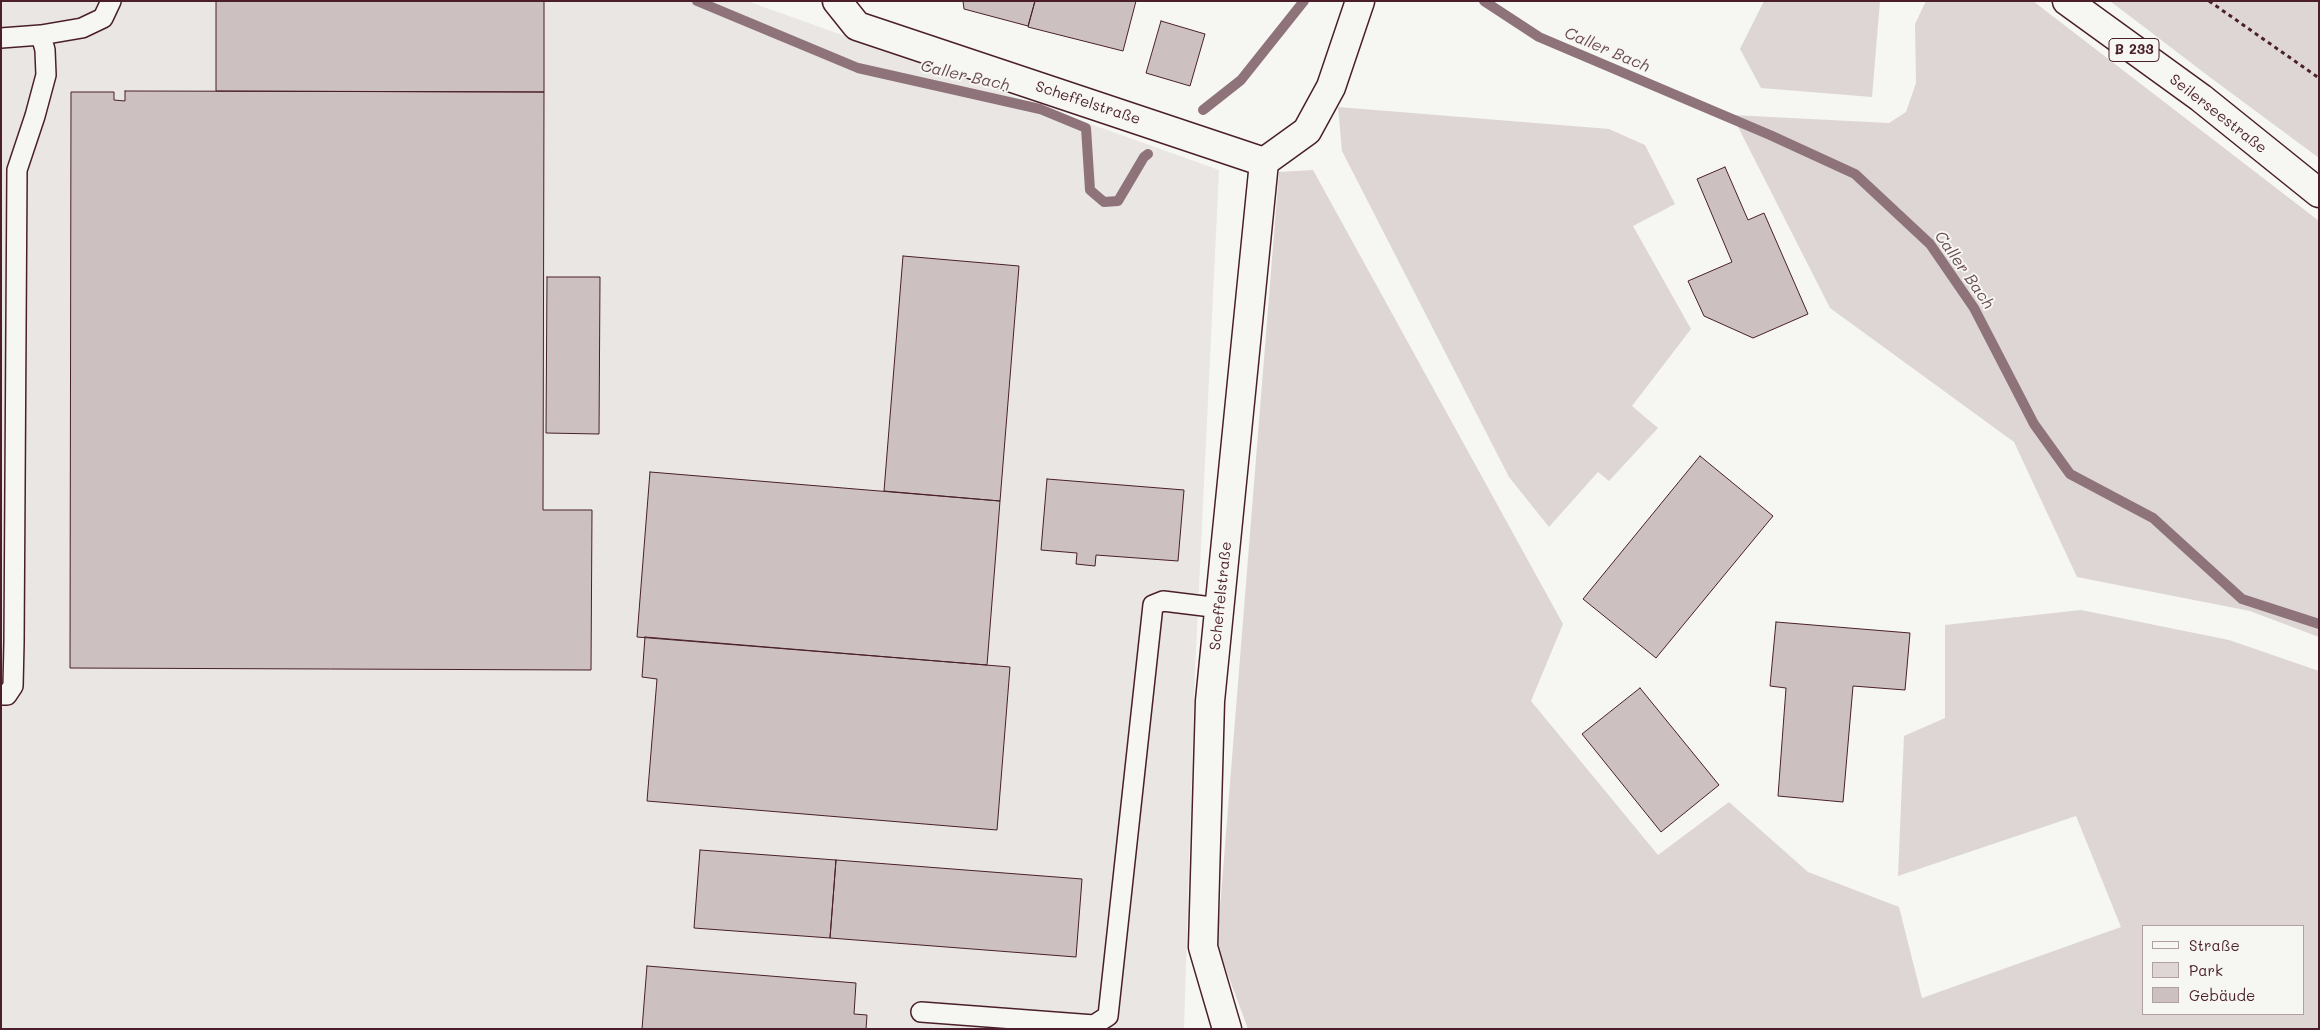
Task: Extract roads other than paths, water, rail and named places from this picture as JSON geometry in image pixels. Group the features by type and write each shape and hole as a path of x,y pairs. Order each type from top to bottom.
{"street":[{"name":"Scheffelstraße","path":"837,1 857,26 1264,162 1210,701 1203,946 1227,1029"},
{"path":"1264,162 1307,131 1332,86 1360,1"},
{"name":"Seilerseestraße","path":"2067,1 2201,98 2319,193"}],"lane":[{"path":"1,38 41,35 82,28 103,18 112,1"},
{"path":"1,694 7,695 13,686 17,170 46,75 45,50 41,35"},
{"path":"921,1012 1094,1024 1108,1016 1153,605 1162,602 1220,608"}],"waterway":[{"name":"Caller Bach","path":"697,1 858,68 1040,109 1086,128 1090,190 1104,202 1118,201 1144,157 1148,154"},
{"name":"Caller Bach","path":"1203,110 1241,80 1304,1"},
{"name":"Caller Bach","path":"1484,1 1539,37 1770,135 1855,174 1930,244 1974,308 2034,424 2070,474 2153,518 2242,599 2319,624"}]}
